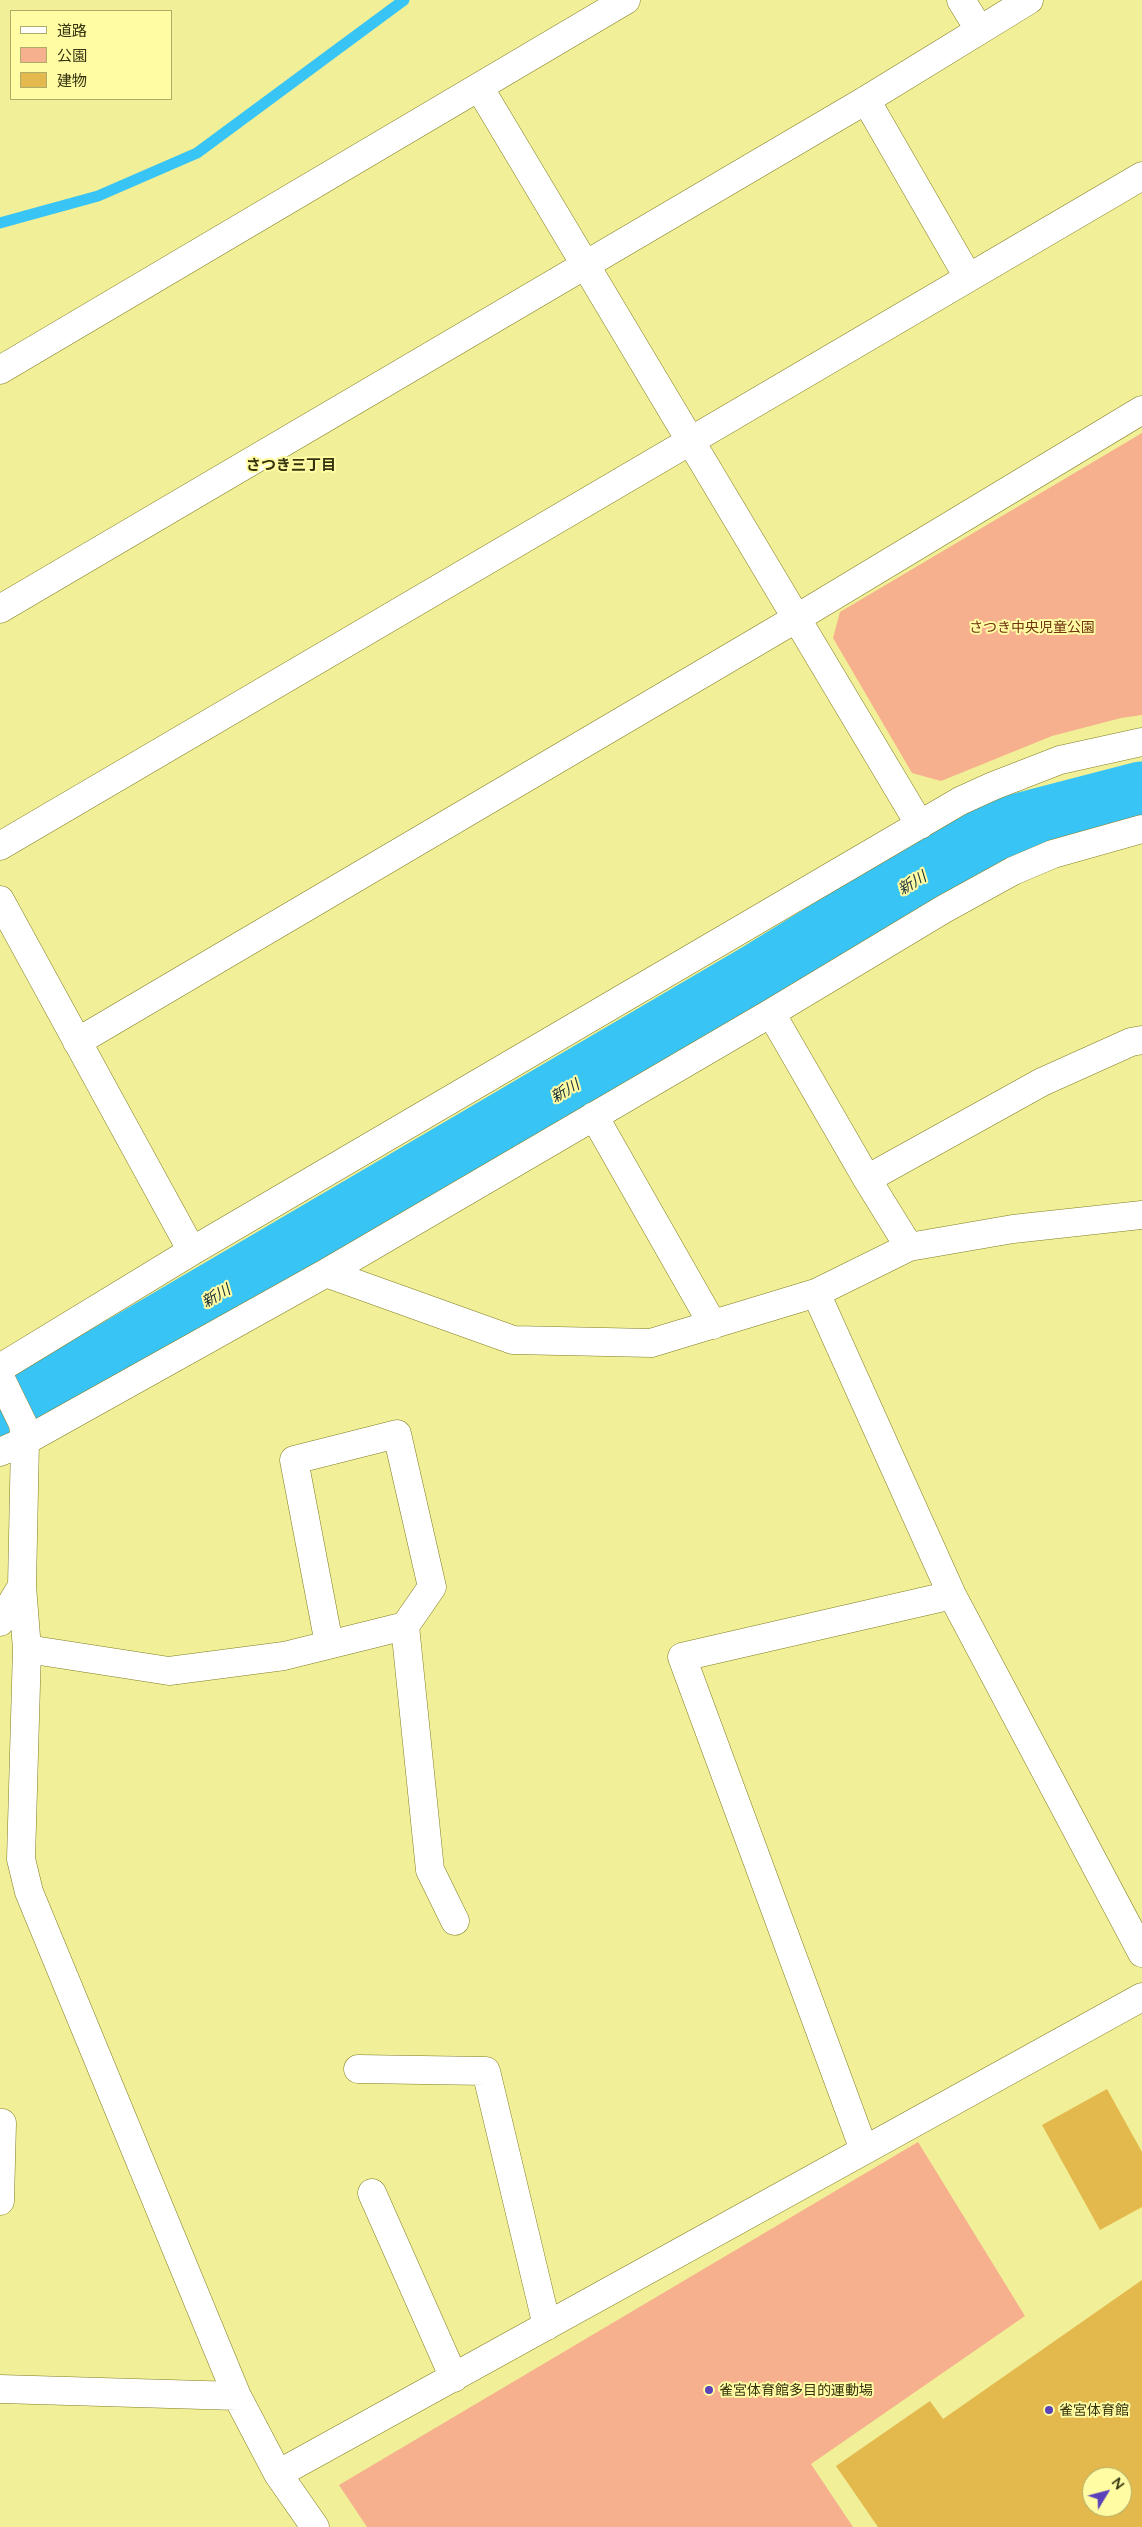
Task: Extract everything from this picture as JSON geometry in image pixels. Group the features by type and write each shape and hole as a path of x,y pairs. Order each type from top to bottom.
{"street":[{"path":"0,370 626,0"},
{"path":"962,0 979,29"},
{"path":"0,609 866,100 1029,0"},
{"path":"480,87 920,825"},
{"path":"866,100 968,277"},
{"path":"0,846 1142,176"},
{"path":"78,1042 797,618 1142,410"},
{"path":"314,2527 278,2474 237,2396 28,1892 21,1859 27,1649 22,1586 24,1433 3,1379 192,1250 960,801 1060,760 1142,742"},
{"path":"0,1452 24,1433 326,1273 771,1013 944,909 1013,871 1053,854 1142,829"},
{"path":"0,900 192,1250"},
{"path":"771,1013 867,1179 909,1247"},
{"path":"867,1179 1042,1082 1131,1042 1142,1040"},
{"path":"594,1116 713,1325"},
{"path":"326,1273 513,1340 651,1343 816,1293 909,1247 1013,1229 1142,1215"},
{"path":"816,1293 952,1594 1142,1953"},
{"path":"329,1644 294,1460 397,1434 432,1587 405,1626 430,1870 455,1921"},
{"path":"0,1622 22,1586"},
{"path":"864,2150 682,1656 952,1594"},
{"path":"27,1649 169,1671 284,1656 405,1626"},
{"path":"278,2474 1142,1997"},
{"path":"358,2069 486,2071 547,2326"},
{"path":"0,2201 2,2123"},
{"path":"372,2193 454,2378"},
{"path":"0,2389 237,2396"}],"green space":[{"name":"さつき中央児童公園","path":"1142,433 1142,715 1121,718 1052,736 941,781 912,773 833,638 840,612"},
{"name":"雀宮体育館多目的運動場","path":"918,2142 1025,2316 811,2464 853,2527 367,2527 339,2485"}],"building":[{"path":"1107,2089 1142,2152 1142,2207 1100,2230 1042,2125"},
{"name":"雀宮体育館","path":"1142,2280 1142,2527 878,2527 836,2466 930,2401 943,2419"}],"waterway":[{"path":"0,223 98,196 197,153 404,0"},
{"name":"新川","path":"0,1418 68,1383 758,978 950,860 1011,830 1142,796"}],"place":[{"name":"雀宮体育館多目的運動場","path":"709,2390"},
{"name":"雀宮体育館","path":"1049,2410"}],"district":[{"name":"さつき三丁目","path":"291,465"}]}
